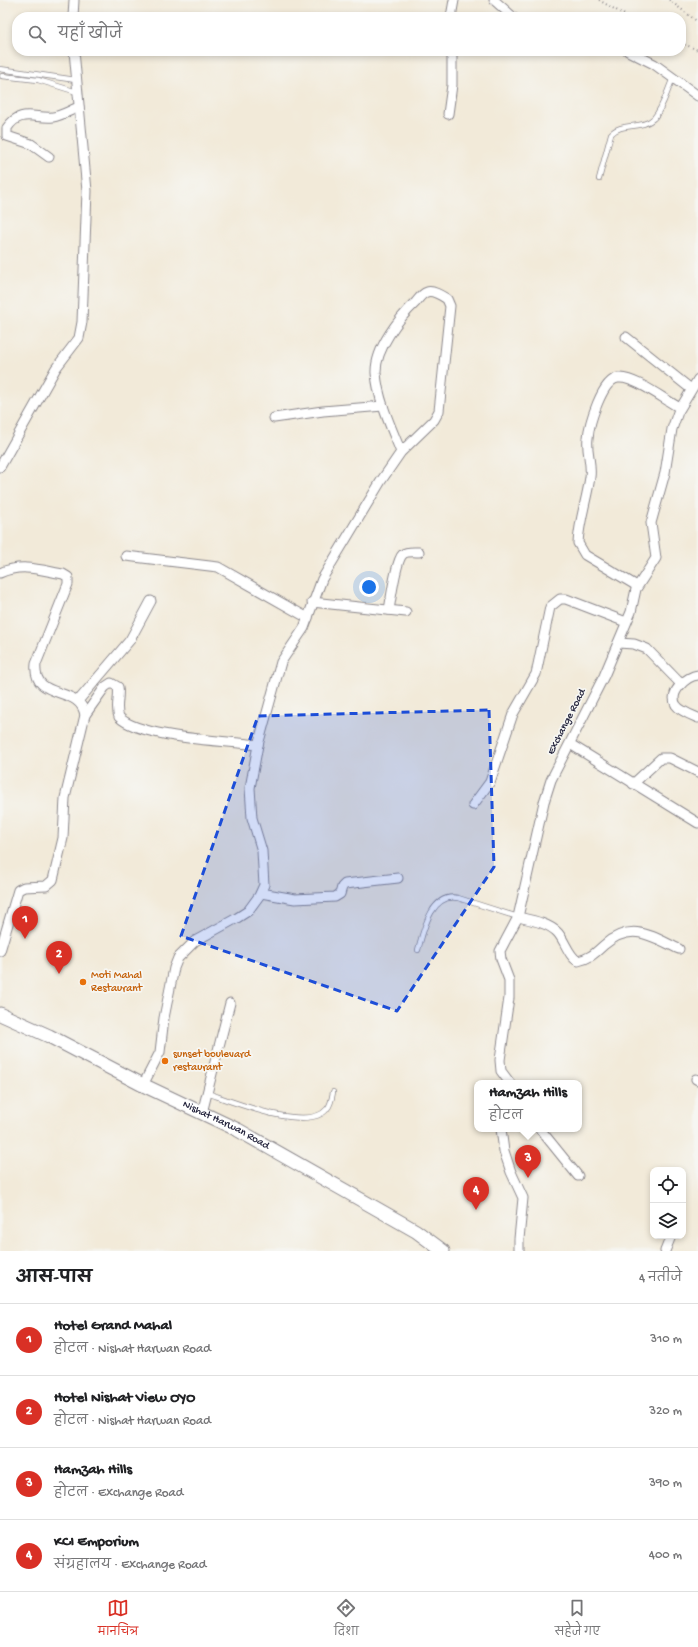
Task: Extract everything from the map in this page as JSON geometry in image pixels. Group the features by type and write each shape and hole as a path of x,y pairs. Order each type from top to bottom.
{"main road":[{"name":"Nishat Harwan Road","path":"0,1014 50,1036 143,1085 238,1130 416,1231 443,1251"}],"street":[{"path":"73,12 74,0"},
{"path":"452,12 454,0"},
{"path":"494,0 507,12"},
{"path":"0,467 56,368 79,338 82,322 87,191 74,56"},
{"path":"448,114 452,85 452,56"},
{"path":"638,56 654,64 698,96"},
{"path":"49,156 31,144 7,136 7,128 23,116 54,116 79,107"},
{"path":"143,1085 160,1052 164,1018 174,968 178,958 195,940 248,911 261,893 265,877 262,851 250,802 252,773 258,745 281,662 304,628 312,602 325,574 381,480 401,452 434,420 439,411 450,306 445,298 432,292 427,292 403,314 393,327 376,371 383,406 401,452"},
{"path":"626,337 691,389"},
{"path":"637,586 585,555 578,543 590,477 588,439 590,427 603,390 611,380 616,378 636,382 680,408"},
{"name":"Exchange Road","path":"508,1080 501,1071 500,1060 509,980 500,951 518,917 548,789 555,772 604,676 618,644 637,586 656,558 651,524 665,473 672,429 680,408 698,379"},
{"path":"274,418 323,411 383,406"},
{"path":"389,610 394,578 402,555 406,553 419,552"},
{"path":"126,556 211,565 224,569 308,618"},
{"path":"0,573 16,567 23,567 63,574 68,577 68,584 36,664 36,678 42,686 78,701 84,708 85,714 65,798 63,838 55,876 50,884 46,886 18,890 0,951"},
{"path":"473,805 490,782 513,714 536,674 550,607 555,602 566,599 626,622"},
{"path":"78,701 130,640 151,601"},
{"path":"312,602 406,612"},
{"path":"618,644 634,644 647,649 681,684"},
{"path":"698,675 690,677 681,684 675,695 676,706 698,718"},
{"path":"85,714 105,687 111,683 118,687 117,707 119,717 128,723 160,733 258,745"},
{"path":"570,744 698,823"},
{"path":"633,784 661,758 670,758 698,772"},
{"path":"261,893 294,899 335,897 340,894 342,887 345,884 398,878"},
{"path":"518,917 551,927 558,933 574,958 578,961 591,957 611,940 628,932 642,933 679,949"},
{"path":"202,1113 230,1003"},
{"path":"501,1132 504,1151 511,1172 523,1198 519,1251"},
{"path":"542,1132 578,1176"},
{"path":"665,1251 670,1239"}],"lane":[{"path":"0,69 76,80"},
{"path":"2,76 38,80 77,92"},
{"path":"599,179 610,134 616,129 644,124 650,121 658,112 673,78"},
{"path":"418,950 426,921 431,912 450,898 458,898 518,917"},
{"path":"207,1093 279,1116 303,1118 320,1114 327,1110 333,1092"}],"path":[{"path":"599,0 619,12"},
{"path":"669,0 685,12"},
{"path":"686,13 698,22"},
{"path":"686,45 698,50"}],"highlighted area":[{"path":"489,710 494,867 397,1011 181,936 258,716"}],"place":[{"name":"Hotel Grand Mahal","path":"25,939"},
{"name":"Hotel Nishat View OYO","path":"59,974"},
{"name":"Moti Mahal Restaurant","path":"83,982"},
{"name":"sunset boulevard restaurant","path":"165,1061"},
{"name":"Hamzah Hills","path":"528,1178"},
{"name":"KCI Emporium","path":"476,1210"}]}
